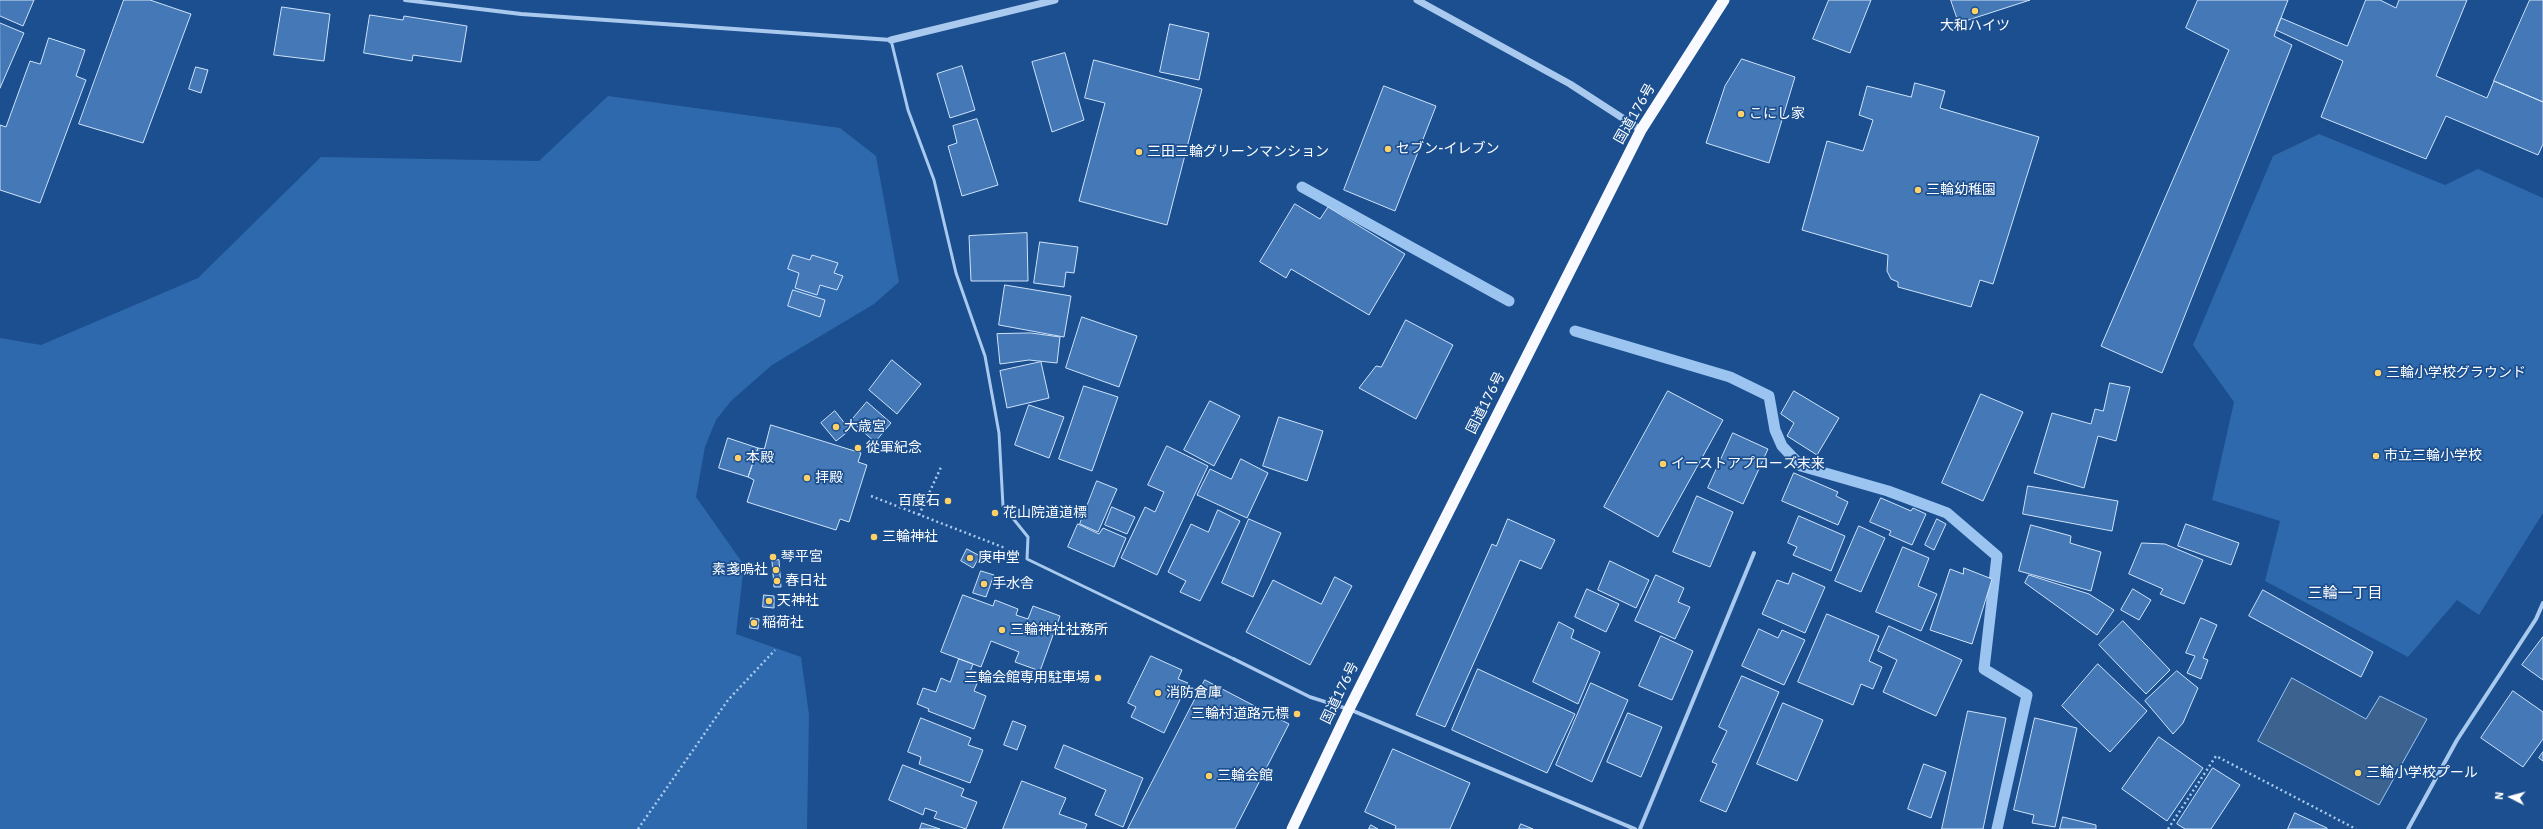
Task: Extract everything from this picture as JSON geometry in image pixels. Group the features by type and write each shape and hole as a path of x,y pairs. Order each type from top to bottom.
{"highway":[{"name":"国道176号","path":"1292,829 1348,709 1641,130 1724,0"}],"street":[{"path":"405,0 521,14 891,40 971,23 1055,0"},
{"path":"1417,0 1570,84 1641,130"},
{"path":"1640,829 1754,553"},
{"path":"2408,829 2457,740 2536,619 2543,603"},
{"path":"1234,659 1310,697 1348,709 1635,829"}],"lane":[{"path":"891,40 908,110 934,180 956,273 985,356 999,433 1003,506 1028,537 1027,559 1234,659"}],"path":[{"path":"920,515 942,465"},
{"path":"872,496 1001,546"},
{"path":"787,600 788,594"},
{"path":"638,829 728,700 775,650"},
{"path":"2168,829 2216,756 2356,829"}],"shaded area":[{"path":"608,96 840,128 876,156 899,282 874,304 772,365 731,401 716,420 705,447 696,497 744,565 736,634 801,657 809,715 807,829 0,829 0,338 41,345 198,278 321,157 539,161"},
{"name":"三輪小学校グラウンド","path":"2319,134 2445,185 2478,169 2543,198 2543,513 2479,615 2457,600 2408,657 2265,581 2280,521 2212,500 2234,402 2193,345 2273,156"},
{"name":"三輪小学校プール","path":"2292,678 2366,719 2380,696 2427,719 2379,805 2258,741"}],"building":[{"path":"0,0 34,0 23,26 0,16"},
{"path":"124,0 150,0 191,14 143,143 79,124"},
{"path":"1829,0 1871,0 1850,53 1813,39"},
{"name":"大和ハイツ","path":"1951,0 2030,0 1959,23"},
{"path":"2198,0 2288,0 2274,36 2292,45 2162,373 2101,346 2229,50 2186,28"},
{"path":"2366,0 2380,0 2396,8 2399,0 2467,0 2436,76 2487,98 2494,81 2543,102 2543,144 2538,155 2446,116 2426,159 2321,117 2343,61 2276,30 2281,18 2347,46"},
{"path":"2530,0 2543,0 2543,102 2494,81"},
{"path":"282,7 330,14 324,61 274,55"},
{"path":"370,15 403,20 404,16 467,26 461,62 413,55 412,61 364,53"},
{"path":"0,23 24,33 0,88"},
{"path":"1170,24 1209,33 1199,80 1160,72"},
{"path":"49,38 85,50 76,76 86,80 40,203 0,190 0,125 6,127 30,61 40,64"},
{"path":"1065,53 1084,120 1052,132 1032,62"},
{"path":"1742,59 1795,77 1769,163 1706,143 1725,86"},
{"name":"三田三輪グリーンマンション","path":"1094,60 1202,89 1167,225 1079,201 1105,103 1085,98"},
{"path":"962,66 975,110 950,118 937,74"},
{"path":"196,67 208,70 201,93 189,89"},
{"name":"三輪幼稚園","path":"1915,83 1945,91 1940,108 2039,137 1993,284 1980,280 1971,307 1898,287 1898,282 1891,279 1887,271 1888,255 1802,230 1827,141 1863,151 1873,120 1859,115 1867,86 1911,97"},
{"path":"1384,86 1436,106 1395,211 1344,190"},
{"path":"977,119 998,185 962,196 948,146 957,143 953,126"},
{"path":"1295,204 1320,219 1328,207 1405,254 1369,315 1291,269 1286,278 1260,262"},
{"path":"1027,233 1028,281 971,281 969,236"},
{"path":"1040,242 1078,247 1074,273 1066,272 1064,287 1034,283"},
{"path":"793,255 810,260 812,255 838,263 834,273 843,276 837,290 820,285 817,295 795,288 799,273 788,269"},
{"path":"1005,285 1071,296 1064,337 999,325"},
{"path":"793,290 825,300 820,317 788,306"},
{"path":"1082,317 1137,336 1119,387 1066,368"},
{"path":"1406,320 1453,345 1416,419 1359,388 1376,366 1381,367"},
{"path":"1031,333 1060,337 1057,363 1029,360 1000,364 997,334"},
{"path":"892,360 921,384 897,414 869,390"},
{"path":"1041,362 1049,398 1007,408 1000,371"},
{"path":"2110,383 2130,387 2116,441 2098,436 2084,488 2034,473 2052,413 2091,424 2095,409 2103,411"},
{"path":"1084,386 1118,397 1092,471 1059,459"},
{"name":"イーストアプローズ末来","path":"1668,391 1723,420 1658,537 1604,507"},
{"path":"1794,391 1839,418 1817,455 1787,436 1794,423 1781,414"},
{"path":"1981,394 2023,412 1983,501 1942,483"},
{"path":"1210,401 1240,416 1214,466 1184,450"},
{"path":"867,402 891,423 875,442 851,421"},
{"path":"1029,405 1064,417 1049,458 1015,445"},
{"name":"大歳宮","path":"835,411 850,430 836,441 821,423"},
{"path":"1279,417 1323,431 1307,481 1263,466"},
{"name":"拝殿","path":"771,425 861,453 858,462 867,465 849,522 840,519 836,530 747,502 754,480 748,477 758,448 764,449"},
{"path":"1733,433 1768,449 1743,504 1708,488"},
{"name":"本殿","path":"728,438 758,448 748,477 719,468"},
{"path":"1167,446 1208,466 1157,575 1121,558 1145,507 1155,512 1164,492 1148,485"},
{"path":"1241,459 1268,473 1247,518 1197,495 1210,469 1231,479"},
{"path":"1794,473 1838,492 1836,496 1848,502 1838,525 1782,501"},
{"path":"1097,481 1117,489 1098,532 1080,524"},
{"path":"2028,486 2118,501 2112,531 2023,514"},
{"path":"1697,496 1733,512 1710,567 1673,552"},
{"path":"1881,498 1911,511 1913,508 1926,514 1912,545 1889,535 1891,531 1870,522"},
{"path":"1112,507 1135,517 1127,534 1105,525"},
{"path":"1218,510 1240,521 1200,601 1180,592 1186,581 1168,572 1191,524 1208,532"},
{"path":"1799,516 1845,536 1831,571 1793,555 1797,547 1788,543"},
{"path":"1249,519 1281,533 1253,597 1222,583"},
{"path":"1508,519 1555,540 1541,569 1520,560 1445,727 1416,715 1492,544 1496,546"},
{"path":"1937,519 1946,524 1934,550 1925,545"},
{"path":"1078,524 1099,534 1103,528 1126,538 1114,567 1068,547"},
{"path":"2186,524 2239,543 2231,565 2178,546"},
{"path":"2031,525 2071,536 2070,543 2101,552 2091,591 2019,571"},
{"path":"1859,526 1885,538 1861,592 1835,581"},
{"path":"2142,543 2165,544 2203,560 2184,604 2160,594 2163,589 2129,574"},
{"path":"1903,547 1929,558 1918,586 1937,594 1921,631 1876,612"},
{"name":"庚申堂","path":"967,549 980,556 973,568 961,561"},
{"path":"779,560 781,587 774,587 772,561"},
{"path":"1610,561 1649,580 1636,608 1598,590"},
{"path":"1964,568 1992,579 1972,644 1930,630 1950,569 1963,574"},
{"name":"手水舎","path":"981,571 994,575 986,597 973,593"},
{"path":"1793,573 1825,587 1805,633 1762,614 1777,580 1788,584"},
{"path":"1656,575 1684,588 1678,602 1690,607 1675,639 1635,621"},
{"path":"2029,575 2089,594 2114,610 2097,635 2025,583"},
{"path":"1335,577 1352,586 1310,665 1246,632 1273,580 1321,604"},
{"path":"1587,589 1619,604 1606,632 1575,617"},
{"path":"2133,589 2151,600 2139,620 2121,610"},
{"path":"2263,590 2373,652 2361,677 2249,616"},
{"name":"天神社","path":"764,595 774,596 774,608 763,607"},
{"name":"三輪神社社務所","path":"963,595 993,606 995,600 1018,609 1016,615 1028,619 1033,606 1060,616 1040,671 1015,662 1019,652 991,641 981,667 941,652"},
{"path":"1827,614 1879,636 1869,661 1882,667 1873,689 1861,684 1853,705 1798,682"},
{"name":"稲荷社","path":"751,618 759,619 758,629 750,628"},
{"path":"2201,618 2217,625 2203,658 2208,660 2201,679 2187,673 2195,656 2186,653"},
{"path":"2123,621 2170,670 2146,694 2099,645"},
{"path":"1559,622 1574,630 1571,638 1600,652 1578,704 1533,682"},
{"path":"1889,626 1962,660 1936,716 1883,692 1897,660 1878,651"},
{"path":"1759,629 1778,638 1782,630 1805,640 1784,685 1742,666"},
{"path":"1661,636 1693,651 1672,700 1639,686"},
{"path":"2543,637 2543,680 2522,665"},
{"name":"消防倉庫","path":"1151,656 1182,670 1178,679 1188,683 1164,733 1131,717 1136,707 1128,703"},
{"path":"959,659 973,664 968,677 978,681 974,691 986,696 974,729 928,711 929,709 917,704 923,688 936,692 941,678 950,682"},
{"path":"2098,664 2147,711 2110,752 2062,706"},
{"path":"1478,669 1575,714 1547,773 1452,730"},
{"path":"2177,671 2198,688 2183,723 2173,734 2145,701"},
{"path":"1742,676 1779,692 1726,812 1700,801 1717,764 1712,762 1727,731 1719,727"},
{"name":"三輪会館","path":"1205,680 1289,724 1235,829 1128,829"},
{"path":"1591,683 1628,700 1592,782 1556,765"},
{"path":"2513,691 2543,712 2543,739 2523,767 2481,738"},
{"path":"1783,703 1823,720 1797,781 1757,764"},
{"path":"1968,711 2006,718 1983,829 1942,829"},
{"path":"1628,713 1662,727 1641,777 1607,762"},
{"path":"921,718 971,738 968,745 983,750 970,783 919,764 921,757 908,752"},
{"path":"2035,718 2077,728 2055,827 2032,823 2034,815 2014,810"},
{"path":"1013,721 1026,726 1017,750 1004,745"},
{"path":"2159,737 2203,768 2167,821 2122,789"},
{"path":"1064,745 1143,778 1123,827 1095,815 1106,790 1055,768"},
{"path":"1393,749 1470,783 1450,829 1395,829 1396,826 1365,812"},
{"path":"2543,752 2543,761 2539,758"},
{"path":"1924,764 1946,772 1931,818 1908,809"},
{"path":"903,765 964,789 961,796 977,802 966,829 934,818 937,812 925,808 923,815 889,800"},
{"path":"2213,768 2240,785 2211,829 2185,829 2177,824"},
{"path":"1022,781 1066,798 1059,814 1087,824 1085,829 1003,829"},
{"path":"2295,813 2327,828 2327,829 2288,829"},
{"path":"2063,817 2096,825 2096,829 2060,829"},
{"path":"922,823 940,829 920,829"},
{"path":"1521,824 1533,829 1519,829"},
{"path":"1371,825 1378,829 1369,829"}],"waterway":[{"path":"1302,187 1509,301"},
{"path":"1575,331 1730,377 1769,396 1775,430 1782,446 1801,466 1888,491 1947,513 1997,556 1984,669 2027,695 1997,829"}],"place":[{"name":"大和ハイツ","path":"1975,11"},
{"name":"こにし家","path":"1741,114"},
{"name":"セブン-イレブン","path":"1388,149"},
{"name":"三田三輪グリーンマンション","path":"1139,152"},
{"name":"三輪幼稚園","path":"1918,190"},
{"name":"三輪小学校グラウンド","path":"2378,373"},
{"name":"大歳宮","path":"836,427"},
{"name":"從軍紀念","path":"858,448"},
{"name":"市立三輪小学校","path":"2376,456"},
{"name":"本殿","path":"738,458"},
{"name":"イーストアプローズ末来","path":"1663,464"},
{"name":"拝殿","path":"807,478"},
{"name":"百度石","path":"948,501"},
{"name":"花山院道道標","path":"995,513"},
{"name":"三輪神社","path":"874,537"},
{"name":"琴平宮","path":"773,557"},
{"name":"庚申堂","path":"970,558"},
{"name":"素戔嗚社","path":"776,570"},
{"name":"春日社","path":"777,581"},
{"name":"手水舎","path":"984,584"},
{"name":"天神社","path":"769,601"},
{"name":"稲荷社","path":"754,623"},
{"name":"三輪神社社務所","path":"1002,630"},
{"name":"三輪会館専用駐車場","path":"1098,678"},
{"name":"消防倉庫","path":"1158,693"},
{"name":"三輪村道路元標","path":"1297,714"},
{"name":"三輪小学校プール","path":"2358,773"},
{"name":"三輪会館","path":"1209,776"}],"district":[{"name":"三輪一丁目","path":"2345,594"}]}
